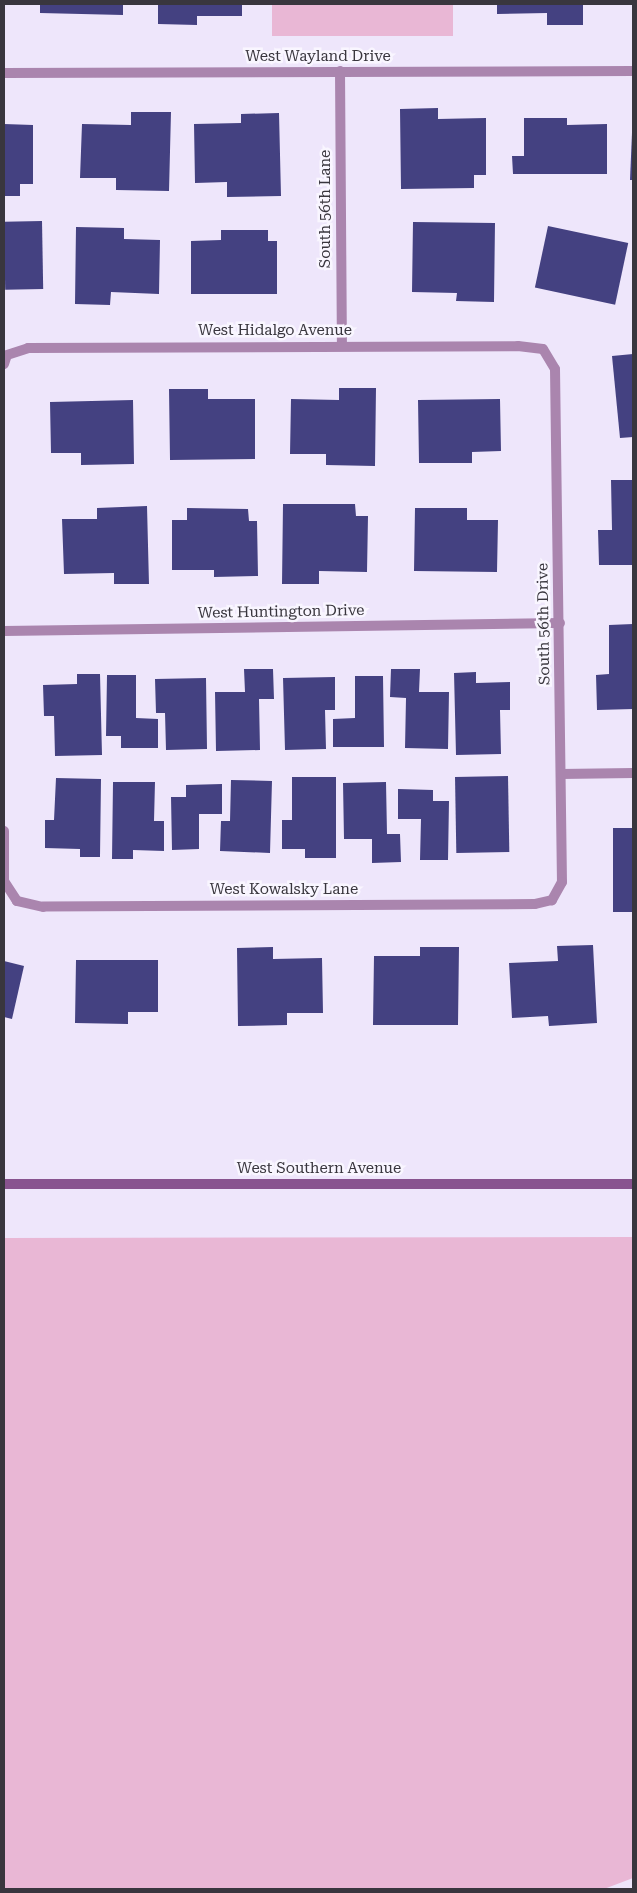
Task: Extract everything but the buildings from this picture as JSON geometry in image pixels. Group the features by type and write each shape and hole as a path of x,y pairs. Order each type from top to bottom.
{"main road":[{"name":"West Southern Avenue","path":"4,1184 633,1184"}],"street":[{"name":"South 56th Lane","path":"340,71 342,346"},
{"name":"West Wayland Drive","path":"4,73 633,71"},
{"name":"West Hidalgo Avenue","path":"6,359 28,348 342,346 543,349"},
{"name":"South 56th Drive","path":"543,349 555,369 560,623 562,882 552,900"},
{"name":"West Huntington Drive","path":"4,630 560,623"},
{"path":"561,774 633,773"},
{"name":"West Kowalsky Lane","path":"4,831 4,882 17,901 43,907 535,904 552,900"}],"shaded area":[{"path":"272,4 453,4 453,36 272,36"},
{"path":"633,1237 633,1878 604,1889 4,1889 4,1238"}]}
